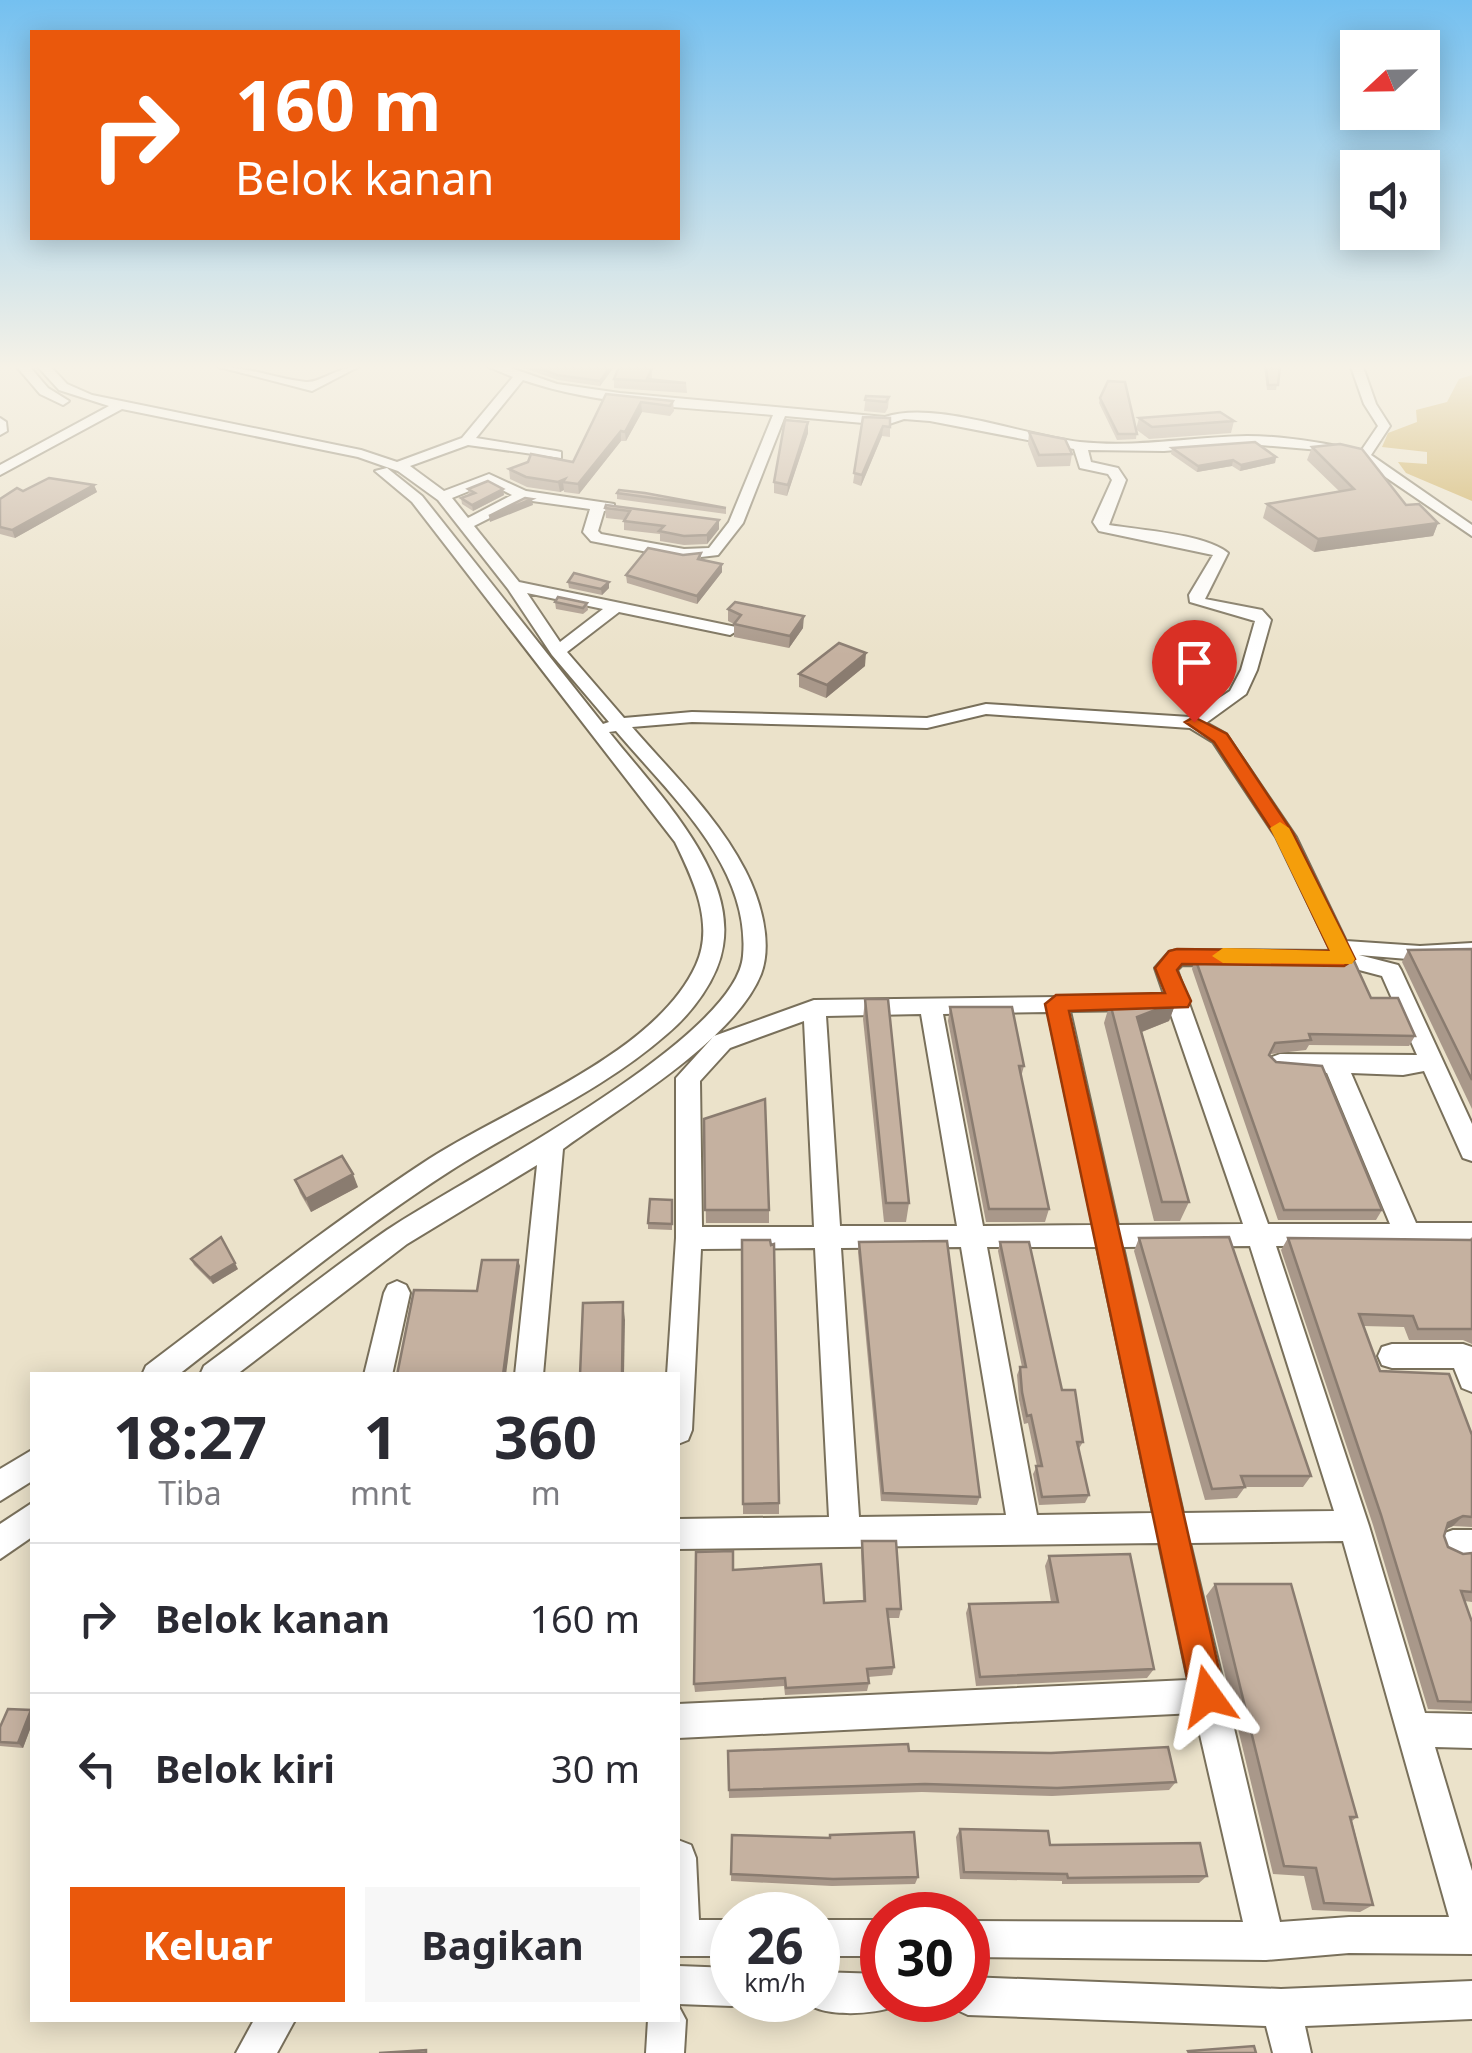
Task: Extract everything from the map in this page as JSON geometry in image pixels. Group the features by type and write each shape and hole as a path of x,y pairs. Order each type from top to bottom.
{"street":[{"path":"160,1372 441,1164 568,1092 624,1055 674,1012 707,965 714,924 705,883 684,840 427,512 396,478 352,463"},
{"path":"218,1372 398,1236 551,1144 684,1050 722,1016 750,972 754,955 751,909 735,870 707,827 558,650 514,586 443,497 422,479 384,463"},
{"path":"395,467 406,463"},
{"path":"598,506 590,532 593,536 684,554 713,552 736,523 760,463"},
{"path":"1084,463 1113,471 1119,480 1100,522 1104,528 1221,553 1198,602 1256,613 1263,620 1250,670 1237,694 1194,722"},
{"path":"1374,463 1472,532"},
{"path":"443,497 508,471"},
{"path":"489,478 524,495 618,508"},
{"path":"466,525 524,495"},
{"path":"716,520 736,523"},
{"path":"514,586 730,630"},
{"path":"558,650 617,606"},
{"path":"598,731 621,723 692,717 927,723 986,709 1194,722 1220,738 1286,837 1341,952 1390,970 1472,1151"},
{"path":"990,1939 1266,1940 1349,1934 1472,1935 1354,1526 1259,1234 1166,968 1177,956 1472,950"},
{"path":"680,1395 689,1238 688,1078 722,1042 814,1008 1180,1001"},
{"path":"1056,1004 1208,1696 1266,1940"},
{"path":"930,1007 1024,1530"},
{"path":"814,1008 845,1531"},
{"path":"1280,1063 1404,1066 1430,1062"},
{"path":"1334,1064 1408,1233"},
{"path":"529,1372 551,1144"},
{"path":"689,1238 1472,1234"},
{"path":"379,1372 396,1293"},
{"path":"1392,1356 1469,1364"},
{"path":"0,1487 30,1465"},
{"path":"0,1544 30,1520"},
{"path":"680,1534 1354,1526"},
{"path":"680,1721 1208,1696"},
{"path":"1411,1730 1472,1732"},
{"path":"680,1938 710,1938"},
{"path":"680,1986 710,1987"},
{"path":"990,1997 1281,2008 1472,2000"},
{"path":"1281,2008 1292,2053"},
{"path":"255,2053 275,2022"},
{"path":"665,2053 667,2022"}],"shaded area":[{"path":"1399,463 1472,463 1472,501 1406,473"}],"building":[{"path":"526,463 595,463 578,484 563,482 565,479 558,482 526,477 509,469"},
{"path":"777,463 795,463 788,485 774,482"},
{"path":"856,463 867,463 862,475 854,473"},
{"path":"1328,463 1373,463 1406,505 1419,504 1438,523 1318,539 1267,504 1354,489"},
{"path":"49,478 94,485 12,530 0,527 0,499 17,488 23,491"},
{"path":"488,481 503,489 472,505 461,498 475,493 468,489"},
{"path":"617,493 645,493 726,508"},
{"path":"525,498 532,499 489,516"},
{"path":"606,505 719,520 707,535 684,536 659,531 664,526 624,521 630,511 605,508"},
{"path":"648,548 683,555 701,553 698,559 722,564 697,596 626,575"},
{"path":"574,573 609,582 601,589 568,582"},
{"path":"558,597 587,603 583,608 555,602"},
{"path":"735,602 804,616 790,636 734,624 741,615 728,609"},
{"path":"839,643 866,653 827,685 799,674"},
{"path":"1472,949 1472,1080 1408,950"},
{"path":"1195,958 1354,961 1371,998 1398,998 1415,1036 1309,1034 1311,1040 1275,1043 1269,1055 1276,1062 1322,1066 1382,1210 1284,1210"},
{"path":"1173,993 1176,1002 1137,1017 1189,1202 1162,1202 1110,1003"},
{"path":"865,999 888,999 909,1203 886,1203"},
{"path":"950,1007 1012,1007 1024,1066 1019,1066 1049,1209 989,1209"},
{"path":"765,1099 769,1210 705,1210 704,1119"},
{"path":"342,1156 353,1174 306,1199 295,1180"},
{"path":"650,1199 672,1200 672,1224 648,1223"},
{"path":"221,1237 235,1263 210,1278 191,1259"},
{"path":"1229,1237 1311,1476 1241,1476 1245,1487 1212,1489 1139,1238"},
{"path":"1288,1238 1472,1240 1472,1329 1418,1329 1413,1316 1359,1314 1380,1371 1449,1374 1472,1435 1472,1517 1463,1516 1448,1523 1444,1536 1448,1547 1463,1554 1472,1553 1472,1592 1461,1591 1472,1622 1472,1702 1438,1701 1381,1515"},
{"path":"742,1240 770,1240 774,1244 779,1503 743,1504"},
{"path":"947,1241 980,1497 883,1493 859,1242"},
{"path":"1000,1242 1029,1242 1062,1390 1075,1390 1083,1442 1077,1442 1089,1495 1042,1497 1036,1466 1042,1466 1022,1392 1020,1367 1026,1367"},
{"path":"482,1260 518,1260 503,1372 398,1372 414,1290 477,1291"},
{"path":"623,1302 622,1372 580,1372 583,1303"},
{"path":"862,1541 896,1541 901,1609 887,1609 894,1667 867,1669 869,1683 786,1688 785,1678 694,1684 696,1552 733,1551 733,1570 821,1564 824,1603 865,1601"},
{"path":"1130,1554 1154,1669 980,1677 969,1604 1058,1602 1049,1556"},
{"path":"1215,1584 1291,1584 1357,1817 1350,1817 1373,1905 1324,1903 1316,1868 1284,1866"},
{"path":"8,1709 30,1710 18,1743 0,1742 0,1727"},
{"path":"908,1744 909,1751 1051,1753 1168,1747 1176,1782 1057,1788 925,1784 729,1790 728,1751"},
{"path":"960,1829 1048,1831 1050,1845 1200,1843 1207,1876 1068,1878 1067,1874 964,1872"},
{"path":"914,1832 918,1877 833,1879 731,1874 732,1835 830,1838"},
{"path":"1254,2046 1256,2053 1188,2051"},
{"path":"426,2050 426,2053 379,2053"}],"slow traffic":[{"path":"1223,956 1344,959 1280,828"}],"route":[{"path":"1194,722 1220,738 1286,837 1344,959 1177,956 1166,968 1180,1001 1056,1004 1208,1696"}]}
